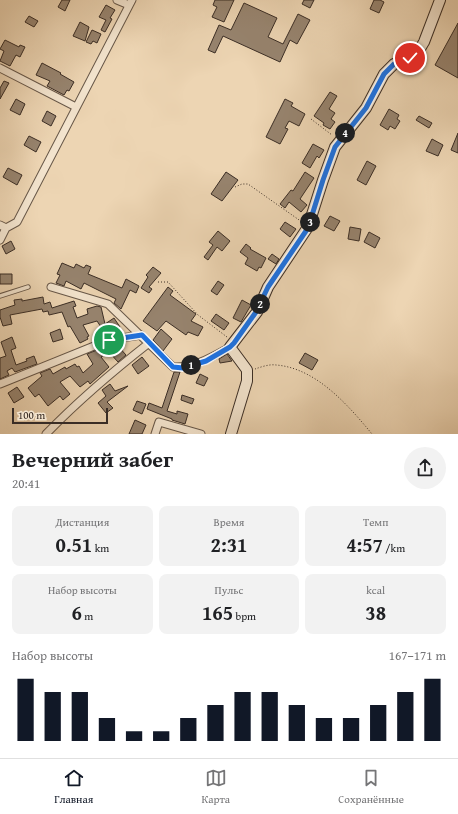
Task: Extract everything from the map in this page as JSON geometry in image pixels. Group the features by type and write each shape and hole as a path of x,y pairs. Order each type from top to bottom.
{"street":[{"path":"0,240 3,227 17,222 131,2 117,0"},
{"path":"51,287 108,304 142,335 173,367 183,368 206,361 232,345 256,312 268,287 308,228 323,180 339,140 366,108 384,74 394,64 410,58 418,52 424,42 440,0"},
{"path":"0,68 76,107"},
{"path":"0,384 109,340 142,335"},
{"path":"46,434 96,385 149,343"},
{"path":"230,434 247,381 247,370 232,345"},
{"path":"155,434 159,422 201,434"}],"lane":[{"path":"0,296 28,288"}],"path":[{"path":"311,119 339,140"},
{"path":"235,186 248,184 308,228"},
{"path":"158,282 168,282 198,314 232,345"},
{"path":"247,370 274,364 286,366 310,375 326,386 372,434"}],"building":[{"path":"62,0 70,0 65,11 58,7"},
{"path":"215,0 234,0 224,22 212,17 217,7 213,5"},
{"path":"304,0 314,0 310,8 302,4"},
{"path":"374,0 384,2 379,13 370,9"},
{"path":"244,3 277,18 268,37 283,44 298,14 310,20 297,44 290,40 280,62 223,36 215,53 208,50 219,25 231,30"},
{"path":"106,5 115,10 110,18 112,19 105,32 101,30 106,20 99,17"},
{"path":"29,16 38,21 34,27 25,22"},
{"path":"80,22 89,27 85,41 73,36"},
{"path":"458,23 458,78 435,65"},
{"path":"92,30 101,34 97,43 93,41 91,44 86,42"},
{"path":"5,40 19,47 20,45 25,47 20,57 16,55 10,66 0,61 4,51 0,49"},
{"path":"42,63 74,82 69,91 67,90 64,95 47,86 50,81 36,75"},
{"path":"4,81 9,83 0,99 0,88"},
{"path":"330,92 337,96 329,109 335,113 331,119 335,122 330,129 323,125 324,123 314,116"},
{"path":"16,99 25,104 20,115 10,110"},
{"path":"285,99 293,103 291,106 305,114 299,126 289,121 285,128 288,129 280,144 266,137"},
{"path":"389,109 399,115 397,119 400,121 395,129 390,126 388,130 380,125"},
{"path":"47,111 56,116 51,126 42,121"},
{"path":"419,116 432,123 429,128 416,120"},
{"path":"458,133 458,153 451,150"},
{"path":"29,136 41,142 36,152 24,145"},
{"path":"432,139 443,145 438,156 426,151"},
{"path":"313,144 324,150 319,158 317,156 310,168 302,163"},
{"path":"367,161 376,166 366,185 357,180"},
{"path":"8,168 22,175 17,185 3,177"},
{"path":"226,172 238,180 222,201 211,194"},
{"path":"305,172 314,178 300,199 307,205 301,212 289,202 285,208 280,204 291,190 293,191"},
{"path":"330,216 340,221 334,231 324,226"},
{"path":"285,222 296,229 290,237 280,229"},
{"path":"350,227 361,229 359,241 348,239"},
{"path":"218,231 230,241 222,251 217,247 208,260 204,257 213,245 209,242"},
{"path":"369,232 380,238 375,248 364,242"},
{"path":"11,241 15,249 6,254 2,246"},
{"path":"246,244 251,248 250,249 266,258 261,268 259,267 257,271 245,264 248,258 240,252"},
{"path":"272,254 279,259 276,264 268,259"},
{"path":"62,263 74,268 76,264 84,268 86,265 91,267 88,274 122,288 126,279 139,286 136,293 130,290 121,309 114,303 116,299 84,283 81,289 66,281 64,286 56,283 60,275 57,274"},
{"path":"153,267 161,273 149,287 152,289 149,293 141,288 148,277 146,275"},
{"path":"0,274 12,274 12,284 0,284"},
{"path":"218,281 224,285 217,295 211,291"},
{"path":"168,287 173,291 170,295 196,314 191,321 203,327 198,336 188,332 186,335 166,321 157,331 143,321"},
{"path":"43,297 44,304 50,302 52,308 74,301 76,306 73,307 77,318 88,314 87,309 97,306 101,307 105,324 114,318 120,327 107,336 97,321 83,325 89,336 87,337 88,339 80,343 70,326 68,327 62,312 49,315 48,311 43,312 42,309 10,315 12,324 3,326 0,317 0,310 15,305 14,300 22,299 22,301"},
{"path":"242,300 251,305 241,322 233,318"},
{"path":"216,314 229,323 224,330 211,321"},
{"path":"60,329 63,339 53,342 50,333"},
{"path":"161,329 172,339 163,351 153,340"},
{"path":"12,337 16,348 11,350 16,365 27,361 26,359 34,356 37,364 15,372 12,368 7,371 9,375 0,379 0,358 6,356 1,342"},
{"path":"117,345 126,355 118,362 109,352"},
{"path":"102,348 106,354 101,357 109,367 90,384 88,381 80,387 70,376 60,382 70,394 63,400 60,396 48,406 39,394 35,397 28,388 42,376 40,373 50,369 53,374 65,367 66,369 75,364 77,367 79,366 83,373 93,364 87,354"},
{"path":"305,353 318,360 312,370 299,363"},
{"path":"227,354 232,361 220,363 219,359"},
{"path":"142,357 149,366 138,374 132,365"},
{"path":"174,372 180,372 167,411 177,414 177,411 188,414 185,424 147,409 149,403 162,408"},
{"path":"200,374 208,378 204,386 196,383"},
{"path":"110,384 115,391 128,386 107,402 113,408 106,413 98,403 106,396 102,390"},
{"path":"17,387 24,397 14,403 8,393"},
{"path":"182,395 194,399 192,404 181,400"},
{"path":"137,401 146,404 142,414 133,410"},
{"path":"135,420 146,425 142,434 129,434"}],"route":[{"path":"109,340 142,335 173,367 183,368 206,361 230,347 256,312 268,287 308,228 323,180 339,140 366,108 384,74 394,64 410,58"}]}
